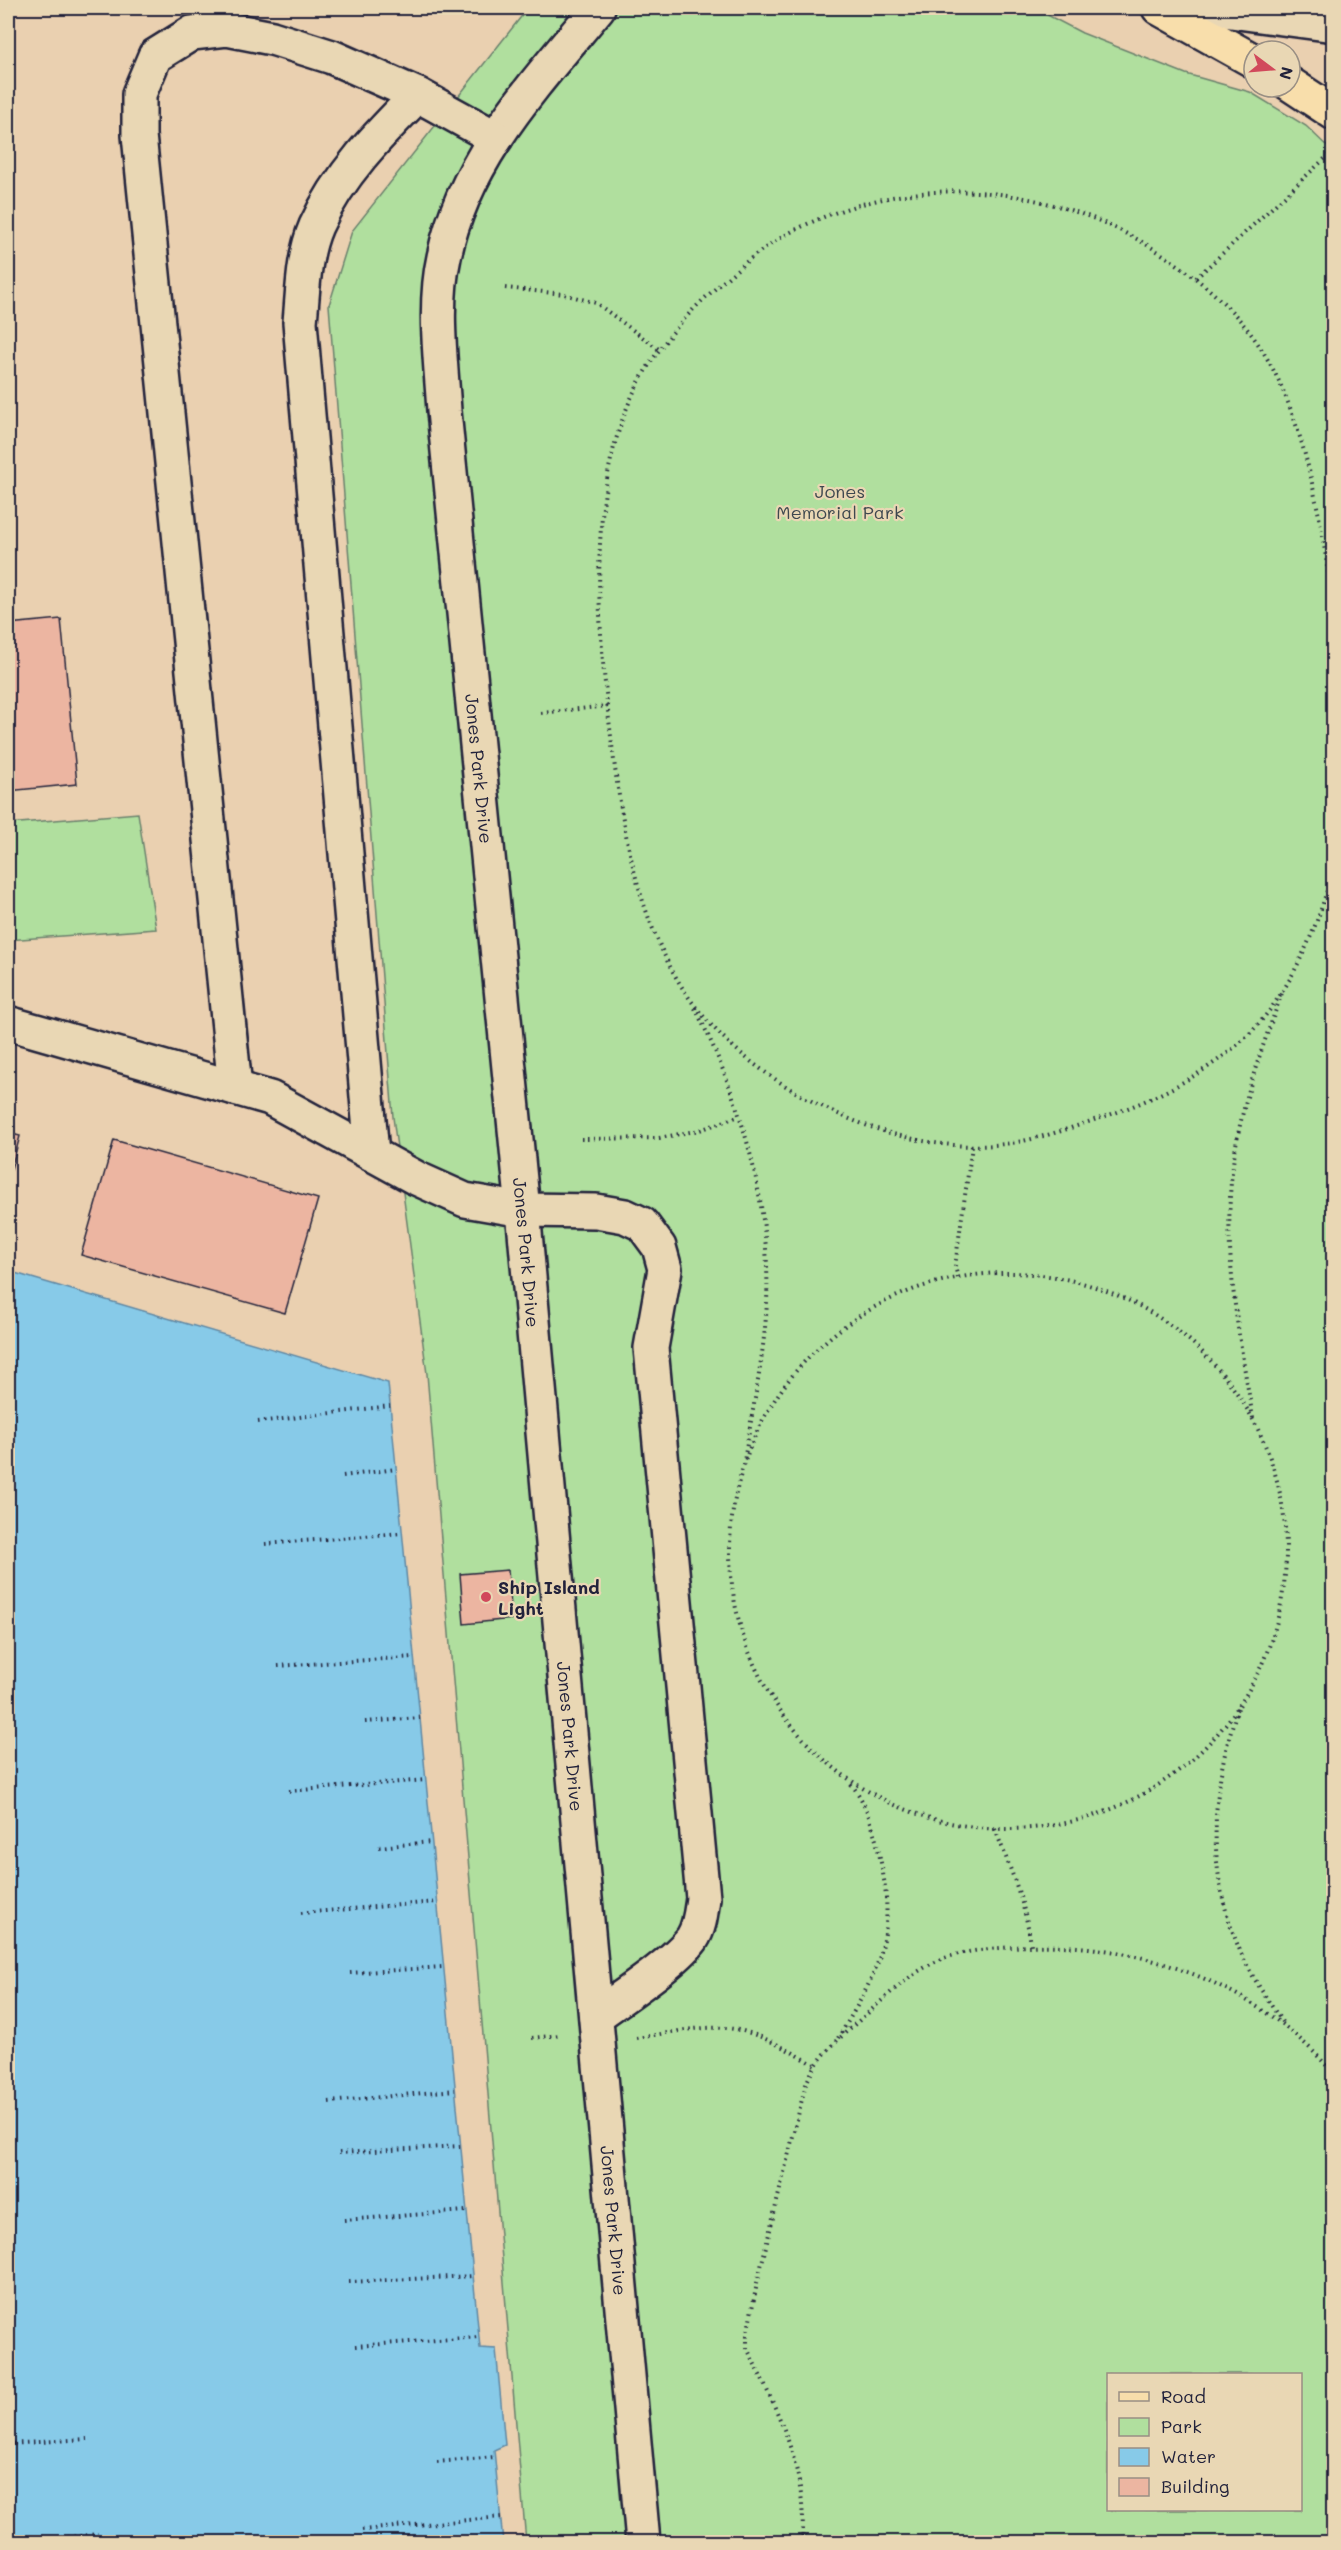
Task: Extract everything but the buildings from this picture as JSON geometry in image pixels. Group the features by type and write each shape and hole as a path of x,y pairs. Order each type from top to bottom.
{"main road":[{"path":"1159,8 1242,54"},
{"path":"1302,92 1334,113"}],"street":[{"name":"Jones Park Drive","path":"597,8 516,108 481,161 461,203 443,257 438,323 444,411 523,1210 643,2542"},
{"path":"1209,8 1334,25"},
{"path":"235,1088 139,135 139,94 155,56 192,33 227,29 272,38 332,57 418,95 496,138"},
{"path":"372,1154 300,322 305,267 316,227 341,183 374,140 418,95"},
{"path":"8,1023 270,1098 372,1154 465,1200 523,1210 596,1211 624,1216 642,1224 659,1247 665,1269 651,1348 703,1898 699,1924 691,1939 597,2026"}],"path":[{"path":"1196,278 1333,151"},
{"path":"1334,614 1317,508 1303,451 1284,394 1263,352 1247,329 1196,278 1134,236 1101,220 1063,207 1018,197 974,191 933,191 895,196 856,205 819,218 783,236 746,262 711,292 660,350 638,384 622,422 606,490 600,577 608,706 618,798 634,868 653,928 677,980 692,1002 723,1038 759,1068 826,1107 894,1134 935,1143 972,1146 1001,1145 1063,1131 1124,1110 1169,1089 1196,1075 1243,1040 1259,1023 1284,987 1305,949 1317,920 1334,864"},
{"path":"505,288 564,294 596,303 660,350"},
{"path":"541,713 608,706"},
{"path":"1254,1421 1233,1285 1230,1244 1231,1183 1235,1151 1248,1093 1264,1040 1284,987"},
{"path":"692,1002 721,1063 739,1116 763,1217 767,1300 763,1351 732,1518 731,1568 738,1618 754,1665 778,1708 809,1747 847,1779 890,1804 936,1821 995,1829 1035,1829 1083,1820 1129,1802 1179,1770 1209,1743 1239,1705 1263,1661 1278,1614 1286,1564 1284,1515 1273,1467 1254,1421 1227,1379 1193,1343 1154,1314 1110,1291 1067,1278 1024,1273 980,1274 936,1282 895,1296 856,1318 821,1345 788,1382 761,1424 742,1470"},
{"path":"581,1139 659,1138 700,1130 739,1116"},
{"path":"958,1278 955,1266 972,1146"},
{"path":"258,1422 390,1406"},
{"path":"343,1476 396,1469"},
{"path":"265,1544 402,1533"},
{"path":"278,1666 414,1657"},
{"path":"1239,1705 1218,1778 1215,1831 1217,1868 1225,1903 1242,1954 1284,2024"},
{"path":"365,1722 420,1718"},
{"path":"289,1791 426,1779"},
{"path":"834,2045 868,1989 878,1966 883,1949 888,1906 876,1840 863,1804 847,1779"},
{"path":"995,1829 1020,1893 1031,1945"},
{"path":"379,1847 431,1842"},
{"path":"301,1913 437,1902"},
{"path":"802,2542 802,2500 797,2470 786,2429 747,2348 747,2335 757,2283 805,2087 815,2065 908,1977 934,1962 986,1949 1031,1945 1088,1948 1157,1961 1236,1994 1284,2024 1314,2050 1334,2074"},
{"path":"350,1973 443,1967"},
{"path":"532,2038 577,2033 597,2026 626,2039 725,2028 745,2032 780,2046 815,2065"},
{"path":"329,2102 455,2090"},
{"path":"339,2153 460,2146"},
{"path":"344,2220 466,2211"},
{"path":"349,2282 473,2276"},
{"path":"355,2346 479,2337"},
{"path":"8,2444 87,2439"},
{"path":"436,2462 495,2457"},
{"path":"362,2530 501,2517"},
{"path":"27,2542 98,2534"}],"green space":[{"name":"Jones Memorial Park","path":"528,8 1034,8 1082,33 1186,74 1242,90 1242,99 1262,99 1306,126 1333,152 1333,2542 526,2542 427,1374 393,1117 329,305 352,231"},
{"path":"138,813 156,929 8,940 8,824"}],"water":[{"path":"8,1271 388,1383 480,2348 496,2349 505,2445 494,2450 503,2542 8,2542"}],"place":[{"name":"Ship Island Light","path":"486,1597"}]}
